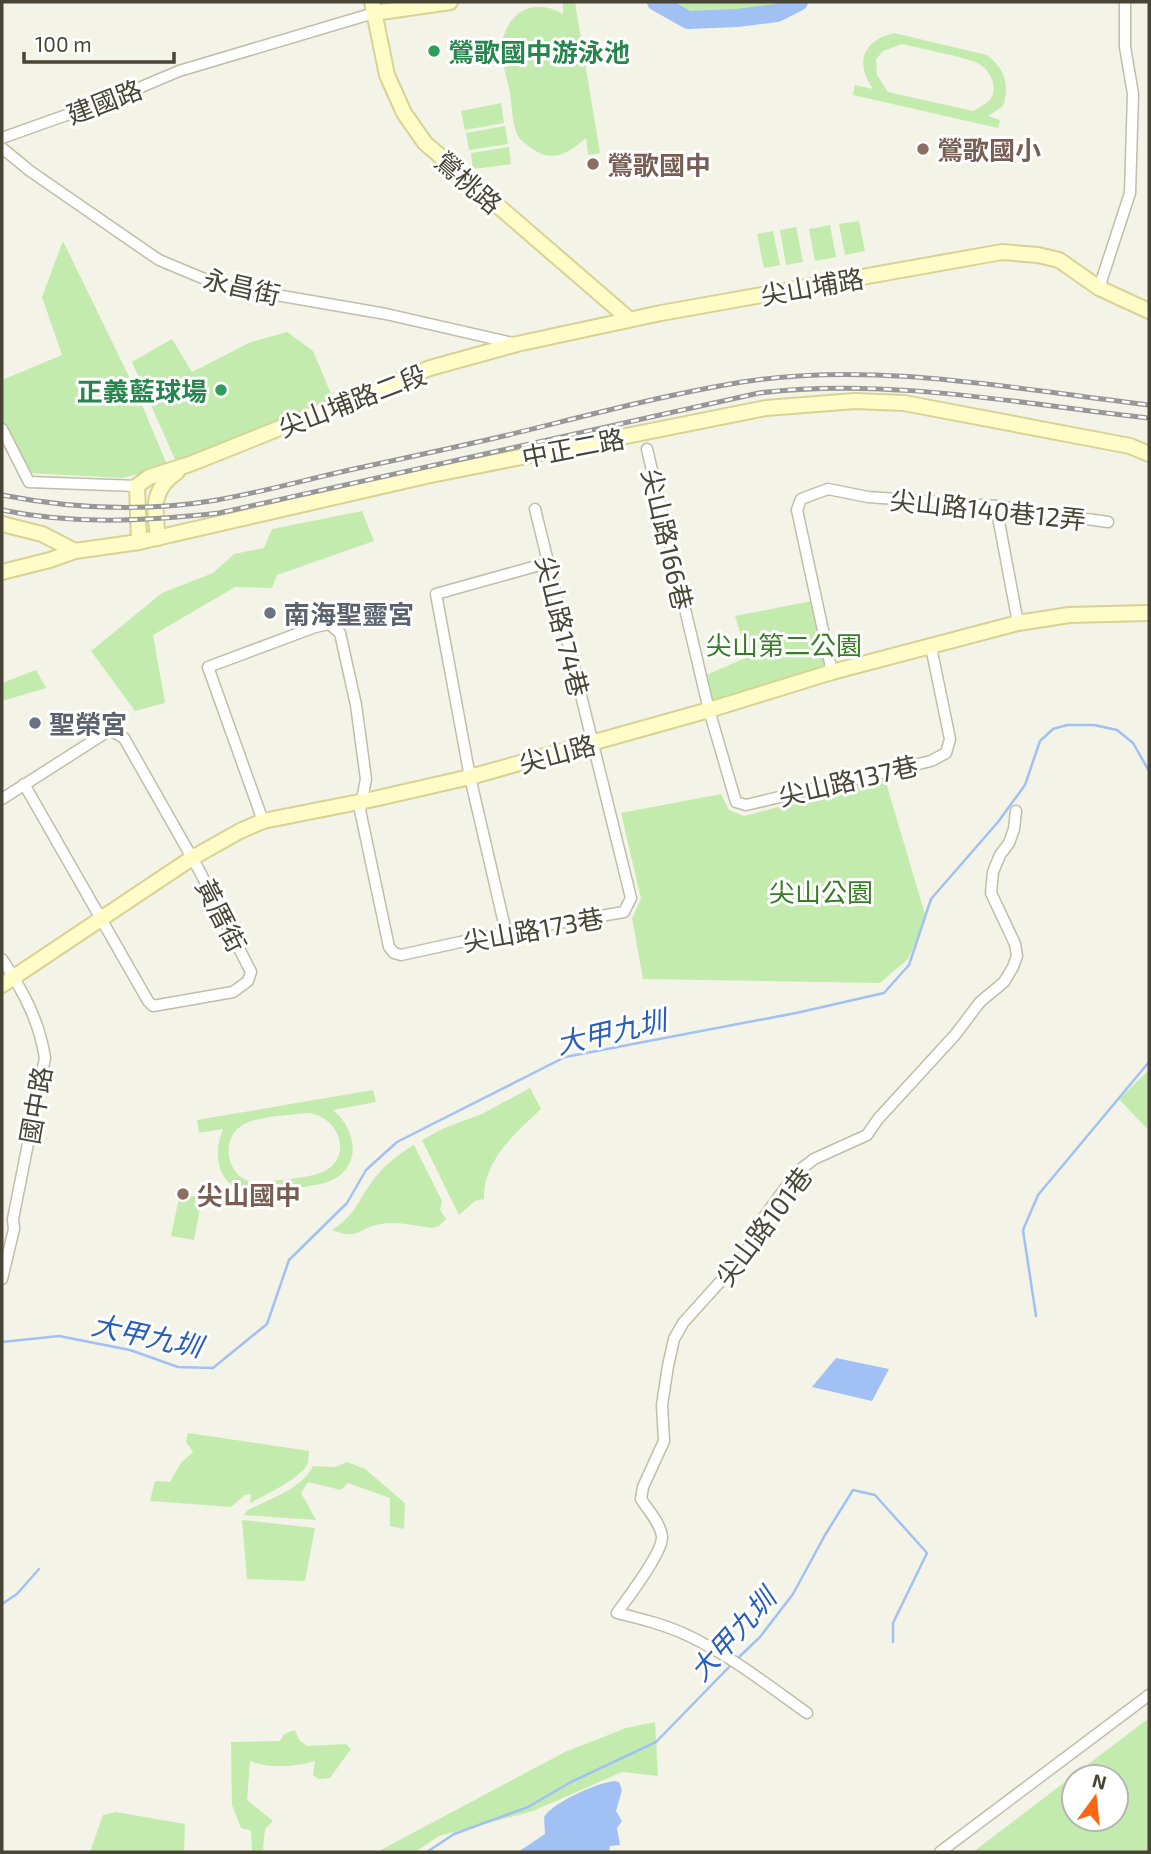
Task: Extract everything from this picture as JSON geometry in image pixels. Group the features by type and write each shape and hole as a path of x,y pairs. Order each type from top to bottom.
{"main road":[{"name":"建國路","path":"373,7 450,2"},
{"name":"鶯桃路","path":"373,7 387,75 404,113 425,143 629,319"},
{"name":"尖山埔路","path":"517,344 629,319 1002,252 1059,260 1099,288 1149,311"},
{"name":"尖山埔路二段","path":"190,464 430,368 517,344"},
{"name":"中正二路","path":"2,572 75,551 139,542 426,476 766,408 855,401 904,403 1130,446 1149,454"},
{"path":"139,542 137,486 149,477 190,464"},
{"path":"158,538 158,492 164,480 190,464"},
{"path":"2,524 42,534 75,551"},
{"name":"尖山路","path":"8,981 192,858 263,821 471,777 832,673 1018,623 1069,615 1149,613"}],"street":[{"path":"1099,288 1130,193 1133,94 1125,47 1125,2"},
{"name":"建國路","path":"2,138 120,96 179,71 373,7"},
{"name":"永昌街","path":"2,148 159,260 219,285 386,314 517,344"},
{"path":"2,429 29,482 137,486"},
{"name":"尖山路166巷","path":"647,449 709,710"},
{"name":"尖山路140巷12弄","path":"832,673 797,510 801,499 809,494 828,489 868,497 996,506 1108,522"},
{"path":"996,506 1018,623"},
{"name":"尖山路174巷","path":"535,509 592,744"},
{"path":"506,932 471,777 436,594 547,563"},
{"path":"263,821 208,667 329,624 340,633 356,705 366,779 363,801"},
{"name":"尖山路137巷","path":"709,710 736,802 746,804 931,761 946,753 950,739 931,647"},
{"path":"2,799 110,730 124,738 192,858"},
{"name":"尖山路173巷","path":"363,801 360,810 379,904 389,947 394,953 401,955 506,932 624,912 631,898 592,744"},
{"path":"24,784 101,919"},
{"name":"尖山路101巷","path":"807,1713 734,1662 691,1637 617,1613 655,1556 662,1539 659,1527 641,1499 643,1488 664,1441 662,1405 674,1339 683,1323 746,1253 761,1221 797,1172 814,1159 867,1135 981,1002 1004,982 1017,956 1015,944 991,893 993,872 1009,843 1016,811"},
{"name":"黃厝街","path":"101,919 153,1006 233,992 242,987 251,972 192,858"},
{"name":"國中路","path":"2,959 8,981 34,1014 45,1058 13,1219 15,1229 2,1279"},
{"path":"2,1226 15,1229"},
{"path":"940,1852 1149,1695"}],"green space":[{"path":"575,2 600,153 588,155 586,138 573,149 559,155 545,155 523,142 516,132 501,43 511,22 523,11 538,7 563,14 563,3"},
{"path":"673,2 784,2 771,9 691,12"},
{"path":"894,33 987,55 1002,72 1006,84 1003,106 988,116 1000,120 998,128 853,95 855,85 873,89 867,79 863,62 869,47","holes":["902,44 956,56 981,65 992,80 992,97 973,111 888,92 877,75 876,59 883,51"]},
{"path":"501,103 504,123 465,130 461,111"},
{"path":"505,126 508,144 469,150 466,133"},
{"path":"509,147 511,164 473,169 471,153"},
{"path":"859,221 865,251 845,255 839,224"},
{"path":"830,225 836,257 815,261 809,229"},
{"path":"796,227 803,262 786,265 780,230"},
{"path":"773,231 780,265 764,268 757,234"},
{"path":"63,241 137,393 168,467 122,478 27,473 2,425 2,380 62,355 42,297"},
{"path":"287,332 313,351 334,401 176,462 132,362 172,339 192,372 251,342"},
{"path":"362,511 374,541 277,575 272,588 235,587 153,635 165,703 135,711 91,651 162,593 213,573 234,554 264,548 272,529"},
{"name":"尖山第二公園","path":"812,601 829,670 713,704 706,675 748,657 735,616"},
{"path":"36,670 46,688 2,701 2,683"},
{"name":"尖山公園","path":"885,779 926,918 908,959 880,983 643,979 632,918 641,899 621,813 721,794 729,810 744,816"},
{"path":"1149,1070 1149,1131 1119,1099"},
{"path":"530,1088 541,1109 511,1138 495,1160 485,1185 484,1199 475,1201 459,1215 422,1140 442,1129 482,1114"},
{"path":"373,1090 376,1102 333,1110 346,1125 352,1144 350,1163 336,1178 272,1192 243,1191 226,1180 218,1161 219,1140 223,1129 199,1133 197,1120","holes":["309,1113 330,1123 340,1141 337,1160 330,1168 309,1176 259,1183 251,1182 236,1172 229,1157 229,1148 234,1132 241,1126 255,1120 283,1115"]},
{"path":"414,1145 442,1201 440,1210 446,1219 439,1226 432,1228 393,1223 373,1226 353,1234 332,1230 350,1214 380,1172"},
{"path":"180,1193 202,1198 194,1240 171,1236"},
{"path":"188,1433 309,1451 308,1463 291,1480 250,1503 251,1494 245,1495 231,1507 150,1501 155,1481 170,1482 181,1463 193,1452 186,1442"},
{"path":"347,1462 365,1469 405,1503 404,1529 390,1526 390,1498 348,1483 341,1490 308,1482 301,1493 316,1520 243,1515 293,1487 313,1466 335,1467"},
{"path":"242,1520 315,1528 305,1581 247,1579"},
{"path":"1149,1718 1149,1852 973,1852 1060,1786 1060,1833 1130,1833 1130,1763 1090,1763"},
{"path":"655,1722 658,1776 622,1772 533,1811 439,1836 415,1852 377,1852 565,1752 626,1728"},
{"path":"295,1730 299,1740 307,1746 346,1744 351,1749 330,1778 318,1779 313,1775 315,1761 282,1766 250,1761 247,1800 273,1821 265,1829 263,1850 252,1852 251,1831 241,1828 232,1805 231,1742 280,1741 284,1734"},
{"path":"116,1812 185,1824 184,1852 90,1852 103,1815"}],"water":[{"path":"836,1358 889,1369 872,1401 812,1387"},
{"path":"619,1782 622,1790 616,1811 622,1821 617,1828 620,1845 610,1846 609,1852 518,1852 545,1834 544,1817 549,1811 587,1789"}],"waterway":[{"path":"656,2 688,20 777,13 799,2"},
{"name":"大甲九圳","path":"2,1342 59,1336 130,1350 178,1367 213,1368 267,1324 289,1260 347,1203 366,1170 397,1142 565,1057 796,1013 884,993 909,965 931,899 998,822 1025,785 1040,741 1053,729 1067,725 1094,725 1117,730 1133,743 1149,771"},
{"path":"1036,1316 1023,1230 1038,1195 1149,1062"},
{"name":"大甲九圳","path":"736,1660 760,1637 793,1594 853,1490 875,1495 927,1553 893,1623 893,1642"},
{"path":"2,1604 17,1594 39,1569"},
{"name":"大甲九圳","path":"427,1852 454,1834 528,1807 571,1782 656,1742 732,1664"}],"railway":[{"path":"2,495 110,507 163,506 217,500 683,393 792,376 843,374 946,380 1149,405"},
{"path":"2,510 83,520 164,518 219,513 759,393 807,389 855,388 954,394 1149,418"}],"place":[{"name":"鶯歌國中游泳池","path":"434,51"},
{"name":"鶯歌國小","path":"923,149"},
{"name":"鶯歌國中","path":"593,164"},
{"name":"正義藍球場","path":"221,390"},
{"name":"南海聖靈宮","path":"270,613"},
{"name":"聖榮宮","path":"35,723"},
{"name":"尖山國中","path":"183,1194"}]}
